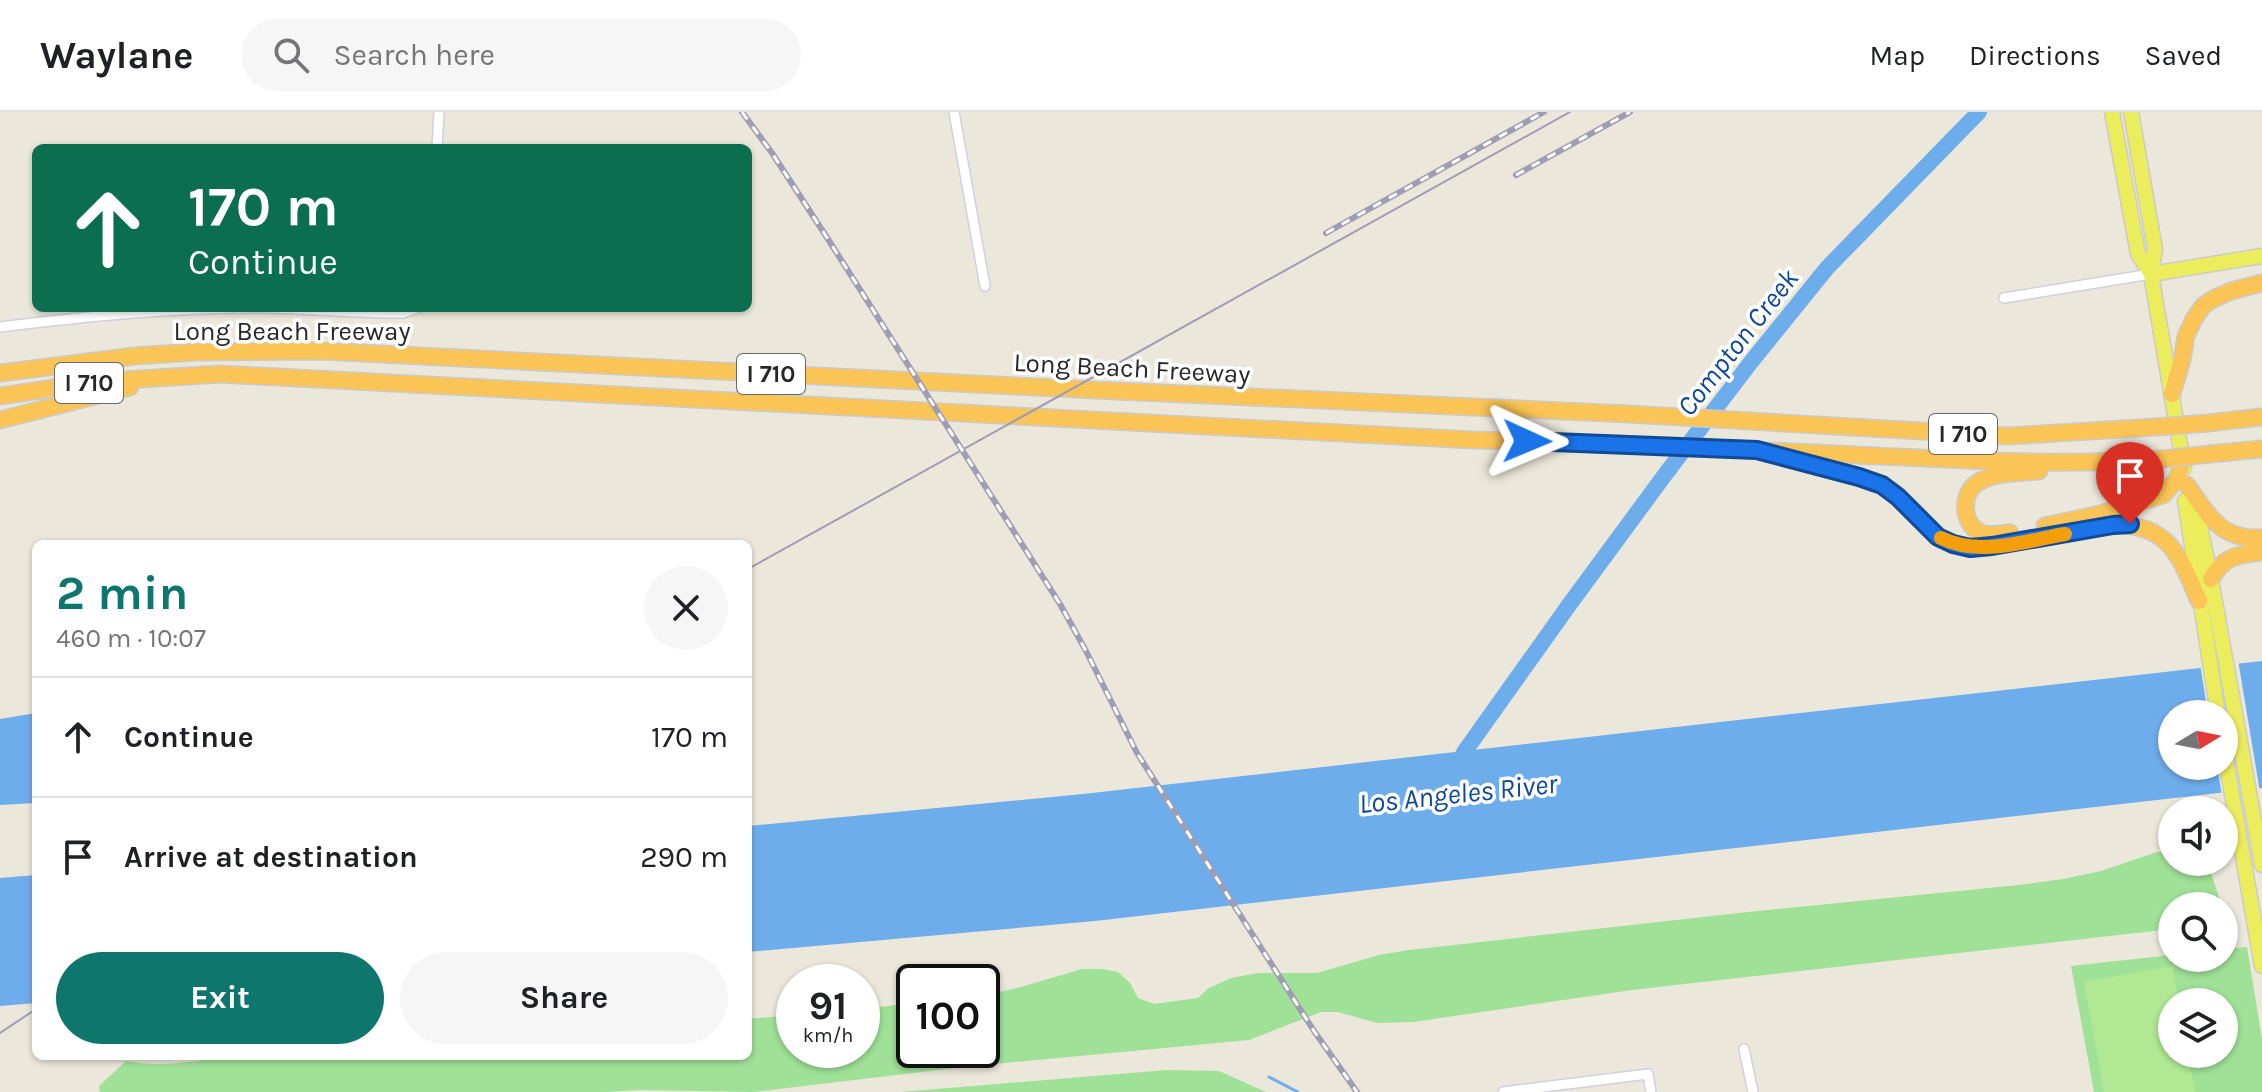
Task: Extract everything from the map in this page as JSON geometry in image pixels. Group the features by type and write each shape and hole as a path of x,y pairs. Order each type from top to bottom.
{"highway":[{"path":"2172,394 2186,336 2203,306 2231,291 2262,283"},
{"name":"Long Beach Freeway","path":"0,373 134,356 321,351 1629,414 2008,436 2262,417"},
{"name":"Long Beach Freeway","path":"0,396 93,382 233,374 1473,440 1607,443 2024,463 2106,463 2262,449"},
{"path":"0,420 178,375"},
{"path":"1757,450 1882,485 1938,537 1970,548 2113,525 2130,524 2147,529 2174,549 2199,601"},
{"path":"2106,463 1991,477 1979,482 1966,498 1968,519 1981,533 1992,535 2100,514 2163,495 2177,479 2183,461"},
{"path":"2187,485 2207,514 2226,532 2248,539 2262,538"},
{"path":"2211,579 2223,561 2262,552"}],"main road":[{"path":"2112,112 2138,254 2151,274"},
{"path":"2131,112 2155,249 2151,274 2187,485 2197,512 2211,579 2262,865"},
{"path":"2151,274 2262,256"},
{"path":"2187,485 2185,500 2216,700"},
{"path":"2229,780 2262,966"}],"street":[{"path":"437,144 439,112"},
{"path":"954,112 985,286"},
{"path":"2004,298 2151,274"},
{"path":"0,327 152,312"},
{"path":"376,312 406,312"},
{"path":"1744,1049 1753,1092"},
{"path":"1503,1092 1648,1074 1651,1092"}],"green space":[{"path":"2158,852 2158,876 2212,876 2217,892 2158,892 2158,931 1632,990 1413,1022 1377,1023 1338,1012 1321,1012 1249,1040 1000,1064 1000,992 1082,969 1118,972 1130,983 1138,998 1154,1004 1198,998 1209,988 1231,978 1258,973 1317,973 1379,955 1409,950 2063,879 2101,871"},
{"path":"2247,947 2262,1039 2262,1092 2094,1092 2071,966 2158,957 2158,972 2238,972 2238,948"},
{"path":"2158,969 2158,972 2173,972 2176,988 2158,988 2158,1068 2191,1068 2195,1092 2104,1092 2084,982"},
{"path":"896,1005 896,1068 955,1068 753,1092 100,1092 99,1086 126,1061 165,1064 205,1060 752,1060 752,1019 776,1017 776,1068 880,1068 880,1007"},
{"path":"1167,1070 1219,1071 1266,1092 900,1092"}],"water":[{"name":"Los Angeles River","path":"2262,661 2262,788 2192,796 2158,796 2158,800 1095,921 752,952 752,826 1083,794"},
{"path":"32,714 32,803 0,805 0,719"},
{"path":"32,875 32,1003 0,1006 0,878"}],"pier":[{"path":"2238,660 2260,792 2222,796 2219,780 2238,780 2238,700 2206,700 2200,664"}],"waterway":[{"name":"Compton Creek","path":"1455,769 1569,605 1751,362 1827,268 1979,112"},
{"path":"1269,1077 1298,1092"}],"tram line":[{"path":"752,567 1570,112"},
{"path":"0,1033 32,1012"}],"railway":[{"path":"742,112 826,236 1060,604 1137,753 1314,1031 1357,1092"},
{"path":"1326,233 1544,112"},
{"path":"1516,175 1630,112"}],"slow traffic":[{"path":"1941,538 1970,548 2065,534"}],"route":[{"path":"1527,441 1757,450 1882,485 1938,537 1970,548 2130,524"}]}
